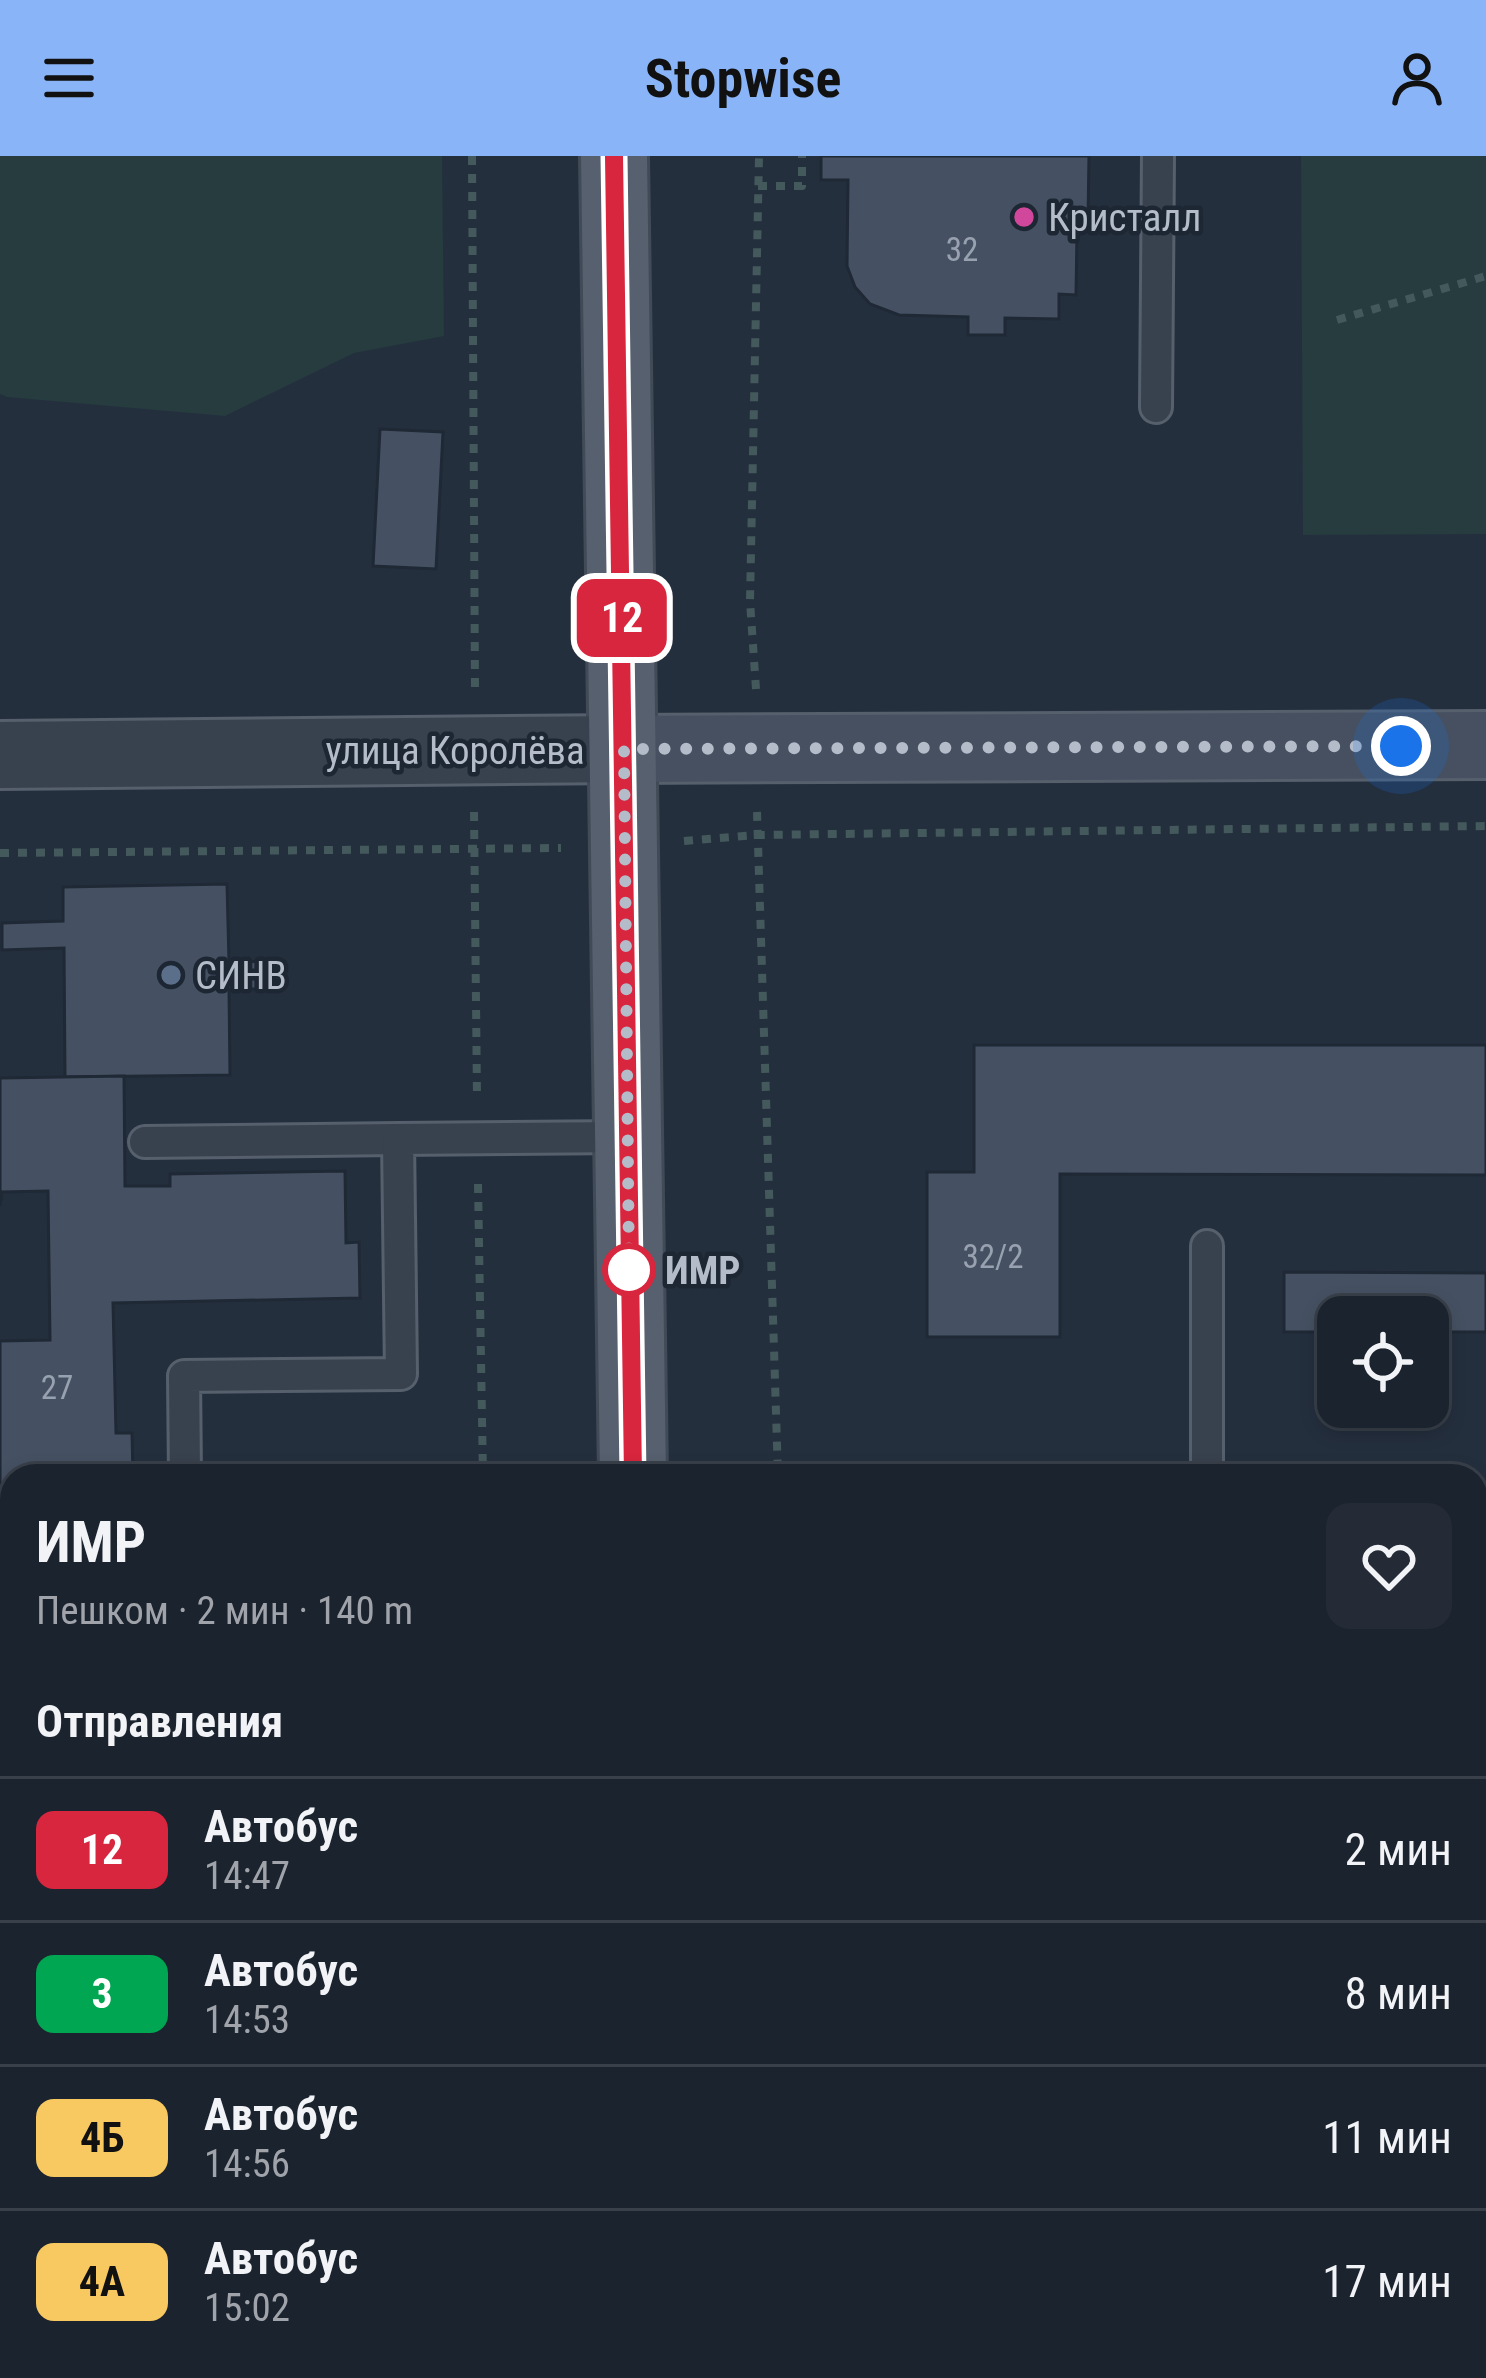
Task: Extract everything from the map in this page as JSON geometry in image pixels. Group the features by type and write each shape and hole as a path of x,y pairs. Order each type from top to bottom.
{"main road":[{"path":"614,156 633,1464"},
{"name":"улица Королёва","path":"624,749 1486,745"}],"street":[{"name":"улица Королёва","path":"0,754 624,749"}],"lane":[{"path":"1156,406 1158,156"},
{"path":"145,1142 626,1138"},
{"path":"185,1464 184,1376 401,1374 398,1139"},
{"path":"1207,1246 1208,1464"}],"path":[{"path":"758,186 802,186 802,156"},
{"path":"1337,320 1486,276"},
{"path":"0,853 474,851 756,835 1486,826"}],"green space":[{"path":"0,156 442,156 444,336 354,353 225,416 7,397 0,394"},
{"path":"1301,156 1486,156 1486,534 1303,535"}],"building":[{"path":"821,156 1089,156 1088,219 1077,232 1076,295 1059,294 1059,319 1005,318 1005,335 968,335 968,317 899,315 870,304 855,287 847,266 848,180 821,180"},
{"path":"380,429 443,432 436,569 373,566"},
{"name":"СИНВ","path":"227,884 229,962 277,961 278,989 229,989 230,1075 65,1077 64,948 2,950 2,923 63,921 63,887"},
{"path":"974,1045 1486,1045 1486,1175 1060,1174 1060,1337 927,1337 927,1172 974,1172"},
{"path":"124,1076 125,1186 170,1186 170,1174 345,1171 346,1243 359,1242 360,1298 113,1303 116,1433 132,1433 133,1464 0,1464 0,1341 50,1340 48,1191 2,1192 0,1206 0,1078"},
{"path":"1284,1272 1486,1273 1486,1332 1449,1332 1449,1296 1317,1296 1317,1332 1284,1332"}],"bus line":[{"name":"12","path":"614,156 633,1464"}],"place":[{"name":"Кристалл","path":"1024,217"},
{"name":"СИНВ","path":"171,975"},
{"name":"ИМР","path":"629,1270"}],"route":[{"path":"629,1270 624,749 1401,746"}]}
